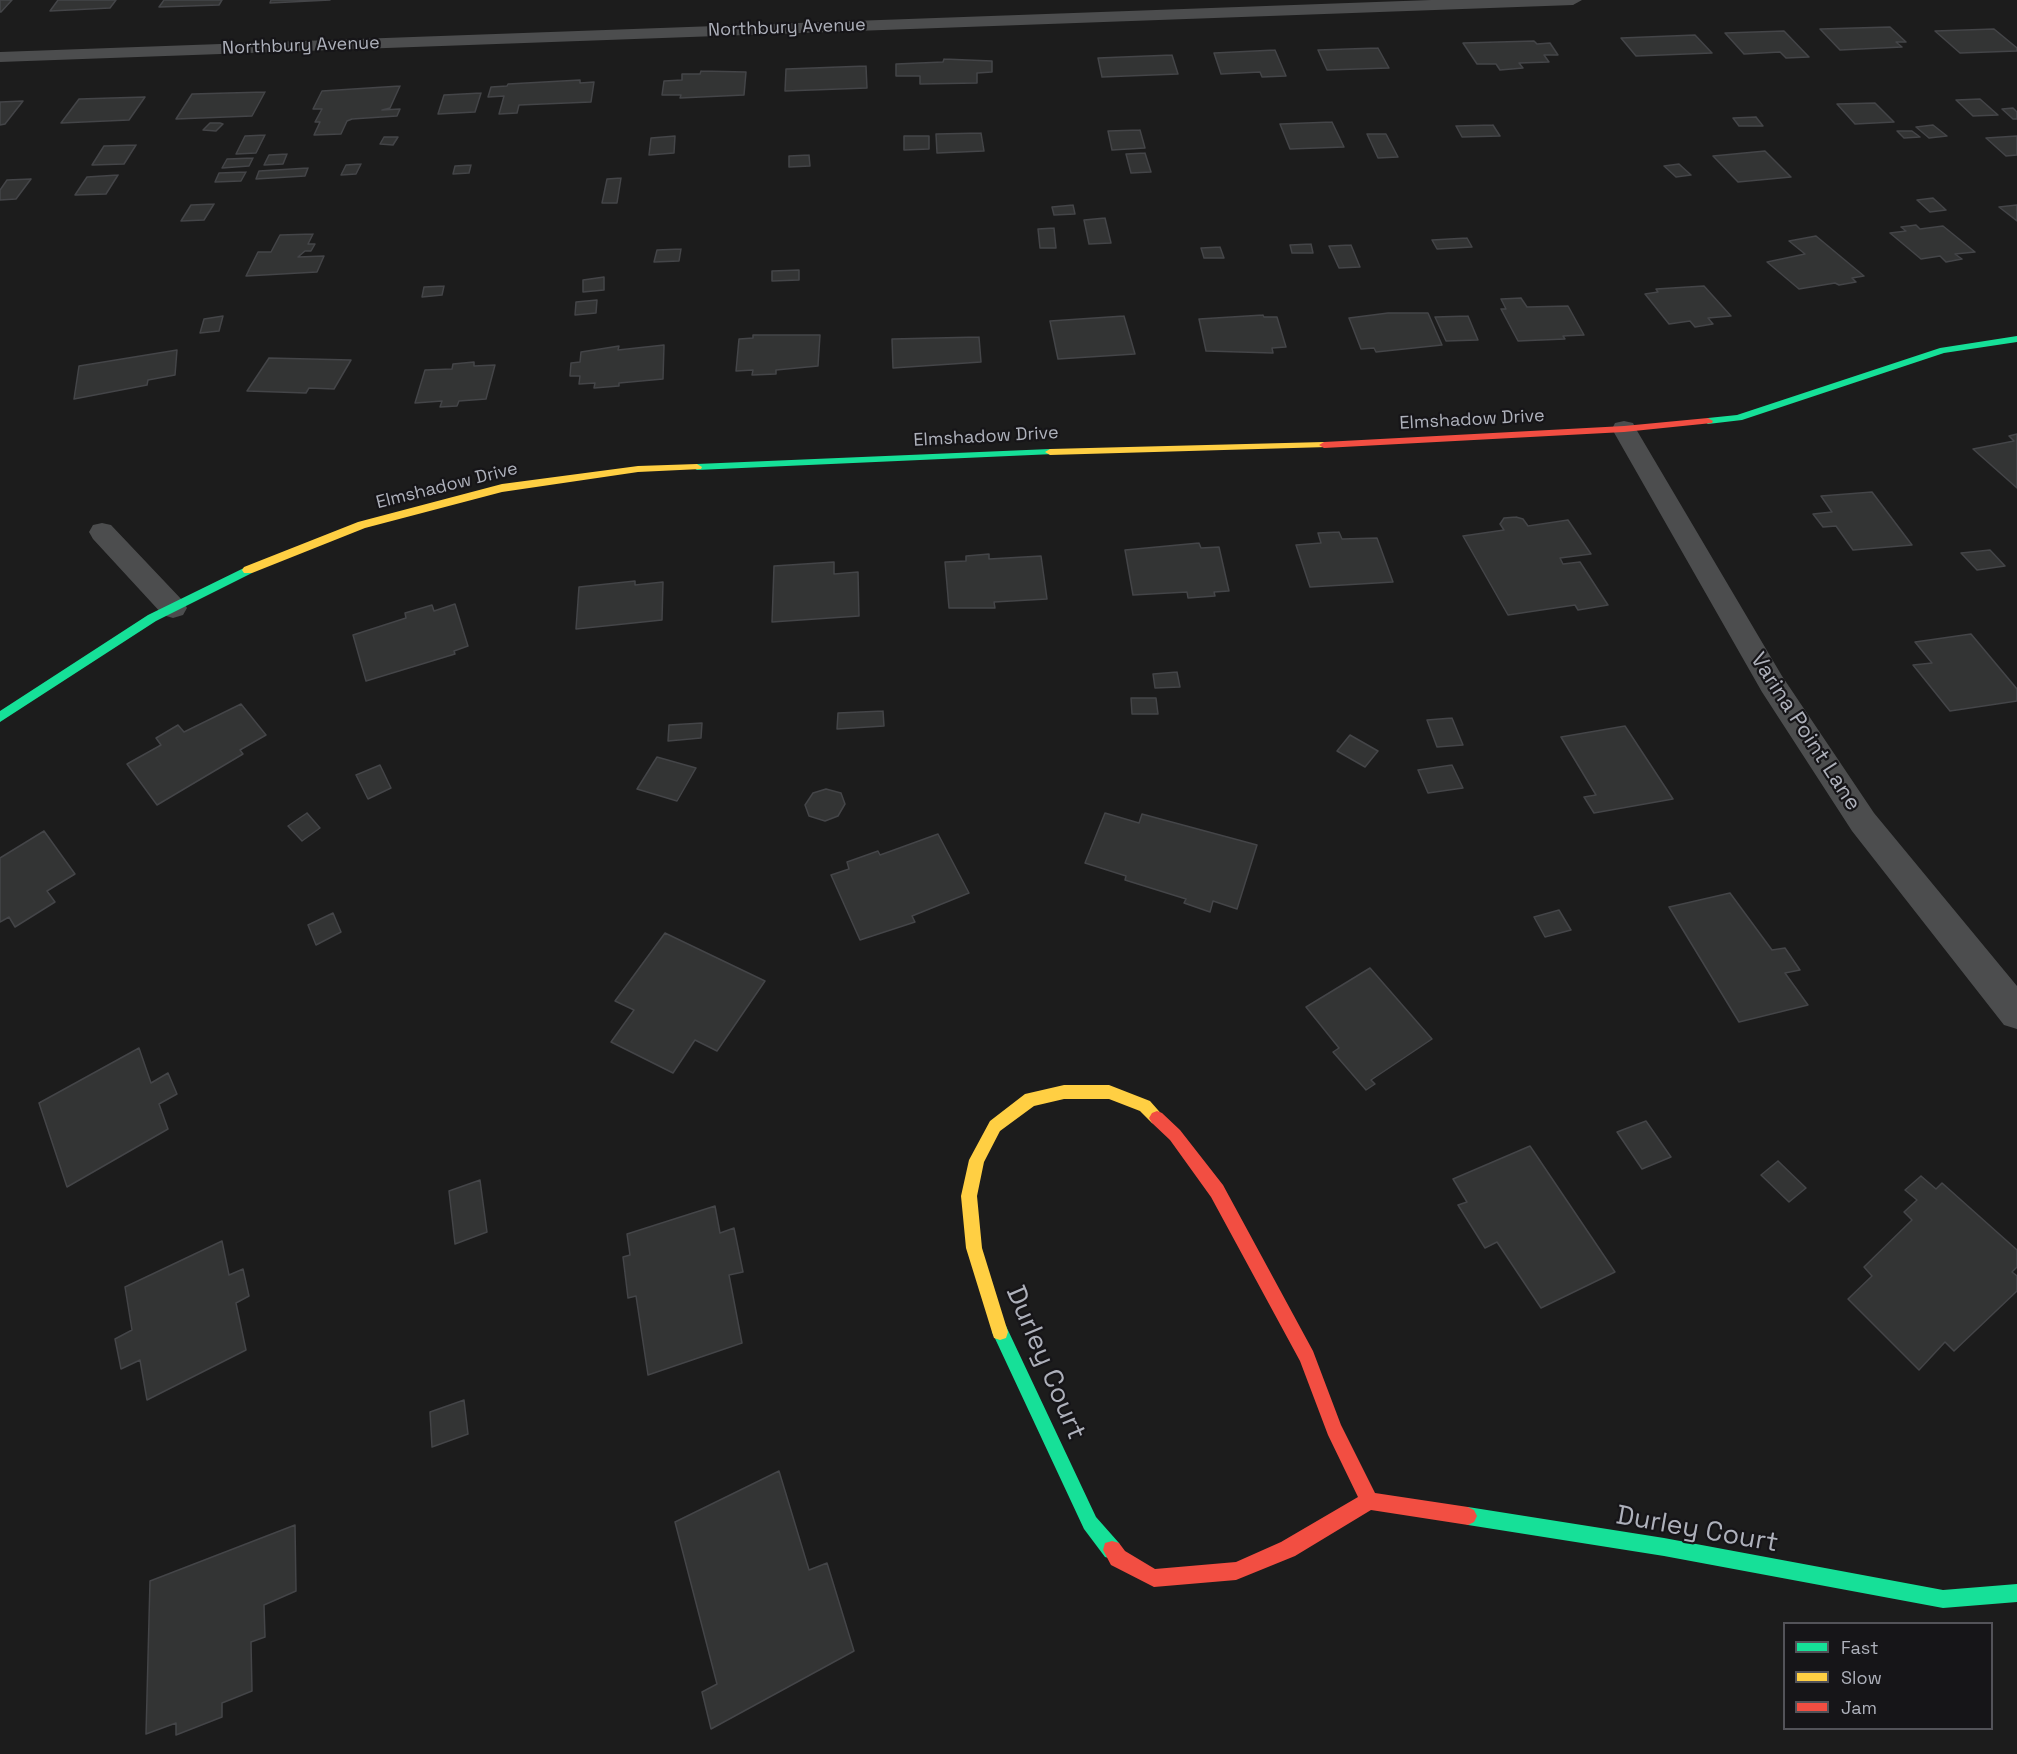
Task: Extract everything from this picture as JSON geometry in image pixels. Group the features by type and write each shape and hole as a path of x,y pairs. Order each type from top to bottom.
{"street":[{"path":"1026,0 1030,19"},
{"name":"Northbury Avenue","path":"0,57 1573,0"},
{"name":"Elmshadow Drive","path":"0,717 152,618 247,571 362,525 502,488 638,469 1054,452 1391,443 1624,429 1738,418 1817,393 1898,363 1943,350 2017,339"},
{"name":"Varina Point Lane","path":"1624,429 1772,684 1863,822 2017,1013"},
{"path":"102,532 173,608"},
{"name":"Durley Court","path":"1369,1501 1334,1429 1307,1357 1217,1191 1176,1135 1145,1106 1109,1092 1064,1092 1030,1099 995,1126 977,1160 969,1196 974,1248 1001,1335 1089,1523 1118,1558 1154,1578 1236,1571 1288,1549 1369,1501 1664,1547 1943,1599 2017,1593"}],"building":[{"path":"0,0 12,0 1,12 0,12"},
{"path":"58,0 116,0 110,8 50,11"},
{"path":"164,0 222,0 219,5 159,7"},
{"path":"271,0 330,0 270,3"},
{"path":"1890,27 1906,42 1896,42 1902,47 1840,50 1820,29"},
{"path":"1994,29 2017,48 2017,51 1960,53 1935,31"},
{"path":"1784,31 1809,57 1786,58 1780,52 1744,54 1725,33"},
{"path":"1695,35 1712,53 1636,56 1621,38"},
{"path":"1534,41 1537,44 1550,43 1558,55 1544,55 1549,62 1519,63 1523,68 1500,70 1496,64 1477,64 1463,43"},
{"path":"1378,48 1389,68 1327,70 1318,50"},
{"path":"1275,50 1286,76 1262,77 1260,72 1221,74 1214,53"},
{"path":"1172,55 1178,74 1102,77 1098,58"},
{"path":"944,59 992,61 992,72 977,73 977,83 920,84 920,76 896,76 896,64 943,62"},
{"path":"866,66 867,88 785,91 786,69"},
{"path":"701,71 746,72 744,95 680,98 681,95 662,95 664,81 682,80 682,74 700,74"},
{"path":"580,80 580,83 594,82 591,102 519,105 517,113 499,114 504,96 488,97 491,87"},
{"path":"400,86 390,108 382,110 400,109 397,116 352,119 347,121 341,134 314,135 320,122 315,122 322,109 313,109 322,91"},
{"path":"265,92 252,116 176,119 192,94"},
{"path":"481,93 475,112 438,114 444,95"},
{"path":"145,97 129,120 61,123 79,99"},
{"path":"1980,99 1998,115 1973,116 1956,100"},
{"path":"23,101 5,124 0,125 0,102"},
{"path":"1875,103 1894,122 1855,124 1837,104"},
{"path":"2013,108 2017,112 2017,119 2013,119 2002,109"},
{"path":"1756,117 1763,126 1739,126 1733,118"},
{"path":"1332,122 1344,147 1290,149 1280,124"},
{"path":"210,123 223,124 216,131 203,130"},
{"path":"1493,125 1500,136 1462,137 1456,126"},
{"path":"1933,125 1947,136 1929,138 1916,127"},
{"path":"1140,130 1145,148 1112,150 1108,131"},
{"path":"1897,131 1912,131 1920,137 1904,138"},
{"path":"981,133 984,151 937,153 936,134"},
{"path":"1367,134 1386,134 1398,157 1378,158"},
{"path":"265,135 256,153 236,154 245,136"},
{"path":"675,136 674,153 649,155 651,138"},
{"path":"904,136 929,136 929,149 904,150"},
{"path":"2017,136 2017,155 2006,156 1986,138"},
{"path":"384,137 398,137 393,145 380,144"},
{"path":"136,145 124,164 92,165 104,146"},
{"path":"1765,151 1791,177 1738,182 1713,156"},
{"path":"1145,153 1151,172 1131,173 1126,154"},
{"path":"287,154 283,164 264,165 269,155"},
{"path":"809,155 810,166 789,167 789,156"},
{"path":"253,158 249,166 222,168 227,159"},
{"path":"361,164 356,174 341,175 346,165"},
{"path":"1679,164 1691,175 1676,177 1664,166"},
{"path":"471,165 469,173 453,174 455,166"},
{"path":"308,168 305,176 256,179 259,171"},
{"path":"246,172 241,181 215,182 219,173"},
{"path":"118,175 106,194 75,195 87,177"},
{"path":"621,178 617,203 602,203 607,179"},
{"path":"31,179 16,199 0,200 0,190 7,180"},
{"path":"1933,198 1946,210 1930,212 1917,200"},
{"path":"214,204 204,220 181,221 191,205"},
{"path":"1073,205 1075,214 1054,215 1052,207"},
{"path":"2017,205 2017,221 1999,207"},
{"path":"1105,218 1111,243 1089,244 1084,220"},
{"path":"1916,225 1920,229 1943,226 1975,252 1955,254 1962,259 1946,262 1940,256 1921,259 1890,233 1906,231 1901,227"},
{"path":"1054,228 1056,248 1040,248 1038,229"},
{"path":"313,234 308,244 315,244 311,251 305,251 298,257 324,256 317,272 246,276 258,252 271,252 280,235"},
{"path":"1816,236 1864,276 1852,278 1856,282 1799,289 1767,262 1805,254 1789,241"},
{"path":"1467,238 1472,247 1437,249 1432,240"},
{"path":"1311,244 1313,253 1292,253 1290,245"},
{"path":"1351,245 1360,267 1339,268 1329,246"},
{"path":"1220,247 1224,258 1204,258 1201,248"},
{"path":"681,249 679,261 654,262 657,250"},
{"path":"799,270 799,280 772,281 772,271"},
{"path":"604,277 604,290 583,292 583,280"},
{"path":"444,286 442,295 422,297 424,287"},
{"path":"1704,286 1731,316 1708,318 1713,324 1695,327 1690,321 1669,324 1645,294 1658,292 1656,289"},
{"path":"1521,298 1527,307 1568,306 1584,335 1563,336 1565,339 1518,341 1501,309 1506,309 1501,299"},
{"path":"597,300 596,313 575,315 576,302"},
{"path":"1388,313 1428,313 1442,345 1376,352 1374,348 1361,349 1349,318"},
{"path":"1263,315 1264,317 1277,317 1286,347 1272,348 1273,353 1206,351 1199,319"},
{"path":"223,316 219,331 200,333 204,319"},
{"path":"1124,316 1135,354 1058,359 1050,321"},
{"path":"1468,316 1478,340 1446,341 1435,317"},
{"path":"753,335 820,335 818,366 776,370 776,374 752,375 753,370 736,371 739,339 753,338"},
{"path":"979,337 981,362 893,368 892,339"},
{"path":"664,345 663,379 594,388 595,383 579,384 580,376 570,376 571,363 580,362 581,352 619,346 618,350"},
{"path":"177,350 175,375 148,380 147,385 74,399 79,366"},
{"path":"269,358 351,360 334,389 309,388 306,393 247,391"},
{"path":"474,362 474,366 495,365 486,399 459,401 457,406 440,407 442,401 415,403 425,370 452,369 453,364"},
{"path":"2017,434 2017,488 1973,449 2014,441 2009,436"},
{"path":"1872,492 1912,545 1853,550 1836,526 1823,527 1813,514 1832,512 1821,496"},
{"path":"1504,518 1523,519 1528,526 1568,520 1591,554 1560,558 1563,564 1580,562 1608,605 1578,610 1575,605 1508,615 1463,536 1504,530 1500,524"},
{"path":"1339,532 1342,539 1377,538 1393,582 1310,587 1296,545 1321,543 1318,533"},
{"path":"1199,543 1201,548 1219,547 1229,591 1214,592 1215,596 1188,598 1187,592 1133,595 1125,550"},
{"path":"1990,550 2005,566 1977,570 1961,553"},
{"path":"989,554 989,559 1041,556 1047,599 994,602 995,608 949,608 945,562 966,561 966,556"},
{"path":"834,562 834,574 858,572 859,616 772,622 774,566"},
{"path":"635,581 635,585 663,582 662,620 576,629 579,587"},
{"path":"455,604 468,646 454,651 455,654 366,681 353,635 406,618 405,613 432,605 434,611"},
{"path":"1971,634 2017,689 2017,701 1950,711 1913,665 1932,663 1915,642"},
{"path":"1177,672 1180,687 1155,688 1153,674"},
{"path":"1131,698 1156,698 1158,714 1132,714"},
{"path":"241,704 266,735 240,750 243,754 157,805 127,764 161,745 156,738 178,725 184,732"},
{"path":"883,711 884,726 837,729 838,713"},
{"path":"1452,718 1463,745 1437,747 1427,720"},
{"path":"702,723 701,738 668,741 669,725"},
{"path":"1625,726 1673,799 1594,813 1584,797 1596,795 1561,737"},
{"path":"1350,735 1378,751 1365,767 1337,751"},
{"path":"657,757 696,768 677,801 637,789"},
{"path":"380,765 391,788 368,799 356,775"},
{"path":"1452,765 1463,788 1428,793 1418,770"},
{"path":"826,789 841,793 845,804 838,816 825,821 809,816 805,805 813,793"},
{"path":"307,813 320,828 302,841 288,826"},
{"path":"1105,813 1139,823 1142,814 1257,845 1237,909 1213,901 1210,912 1184,903 1186,899 1125,880 1126,876 1085,863"},
{"path":"44,831 75,874 47,891 55,902 15,927 9,917 0,922 0,858"},
{"path":"938,834 969,893 912,916 915,922 860,940 831,875 849,869 847,862 878,851 880,855"},
{"path":"1730,893 1772,950 1785,948 1800,970 1785,973 1808,1005 1739,1022 1669,907"},
{"path":"1559,910 1571,930 1545,937 1534,917"},
{"path":"333,913 341,932 316,945 308,925"},
{"path":"665,933 765,981 717,1051 695,1040 673,1073 611,1042 634,1010 615,1001"},
{"path":"1370,968 1432,1039 1371,1080 1375,1084 1366,1090 1333,1052 1339,1048 1306,1007"},
{"path":"139,1048 151,1083 168,1073 177,1094 159,1104 168,1129 67,1187 39,1103"},
{"path":"1646,1121 1671,1157 1642,1169 1617,1132"},
{"path":"1530,1146 1615,1272 1541,1308 1497,1242 1485,1248 1458,1205 1467,1202 1453,1179"},
{"path":"1778,1161 1806,1188 1789,1202 1761,1175"},
{"path":"1921,1176 1936,1189 1942,1183 2017,1250 2017,1267 2012,1272 2017,1276 2017,1291 1954,1351 1945,1342 1919,1370 1848,1299 1872,1276 1864,1267 1912,1220 1904,1212 1917,1200 1905,1190"},
{"path":"480,1180 487,1232 455,1244 449,1191"},
{"path":"715,1206 720,1233 734,1228 743,1272 729,1275 742,1343 648,1375 636,1296 628,1298 623,1257 630,1255 627,1234"},
{"path":"222,1241 229,1275 243,1269 249,1296 236,1303 246,1350 147,1400 140,1360 121,1369 115,1339 132,1330 125,1287"},
{"path":"464,1400 468,1434 432,1447 430,1412"},
{"path":"779,1471 809,1570 827,1563 854,1651 711,1729 702,1692 717,1684 675,1522"},
{"path":"295,1525 296,1591 264,1605 265,1637 251,1642 252,1691 222,1703 222,1717 176,1735 176,1723 146,1734 150,1581"}],"traffic: fast":[{"path":"1708,421 1738,418 1943,350 2017,339"},
{"path":"697,467 1050,452"},
{"path":"0,717 152,618 248,570"},
{"path":"1000,1332 1090,1523 1112,1550"},
{"path":"1468,1516 1664,1547 1943,1599 2017,1593"}],"traffic: slow":[{"path":"1050,452 1324,445"},
{"path":"248,570 362,525 502,488 638,469 697,467"},
{"path":"1000,1332 974,1248 969,1196 977,1160 995,1126 1030,1099 1064,1092 1109,1092 1145,1106 1157,1118"}],"traffic: jam":[{"path":"1324,445 1624,429 1708,421"},
{"path":"1157,1118 1175,1135 1217,1191 1307,1357 1334,1429 1369,1501"},
{"path":"1112,1550 1118,1558 1154,1578 1236,1571 1288,1549 1369,1501 1468,1516"}]}
